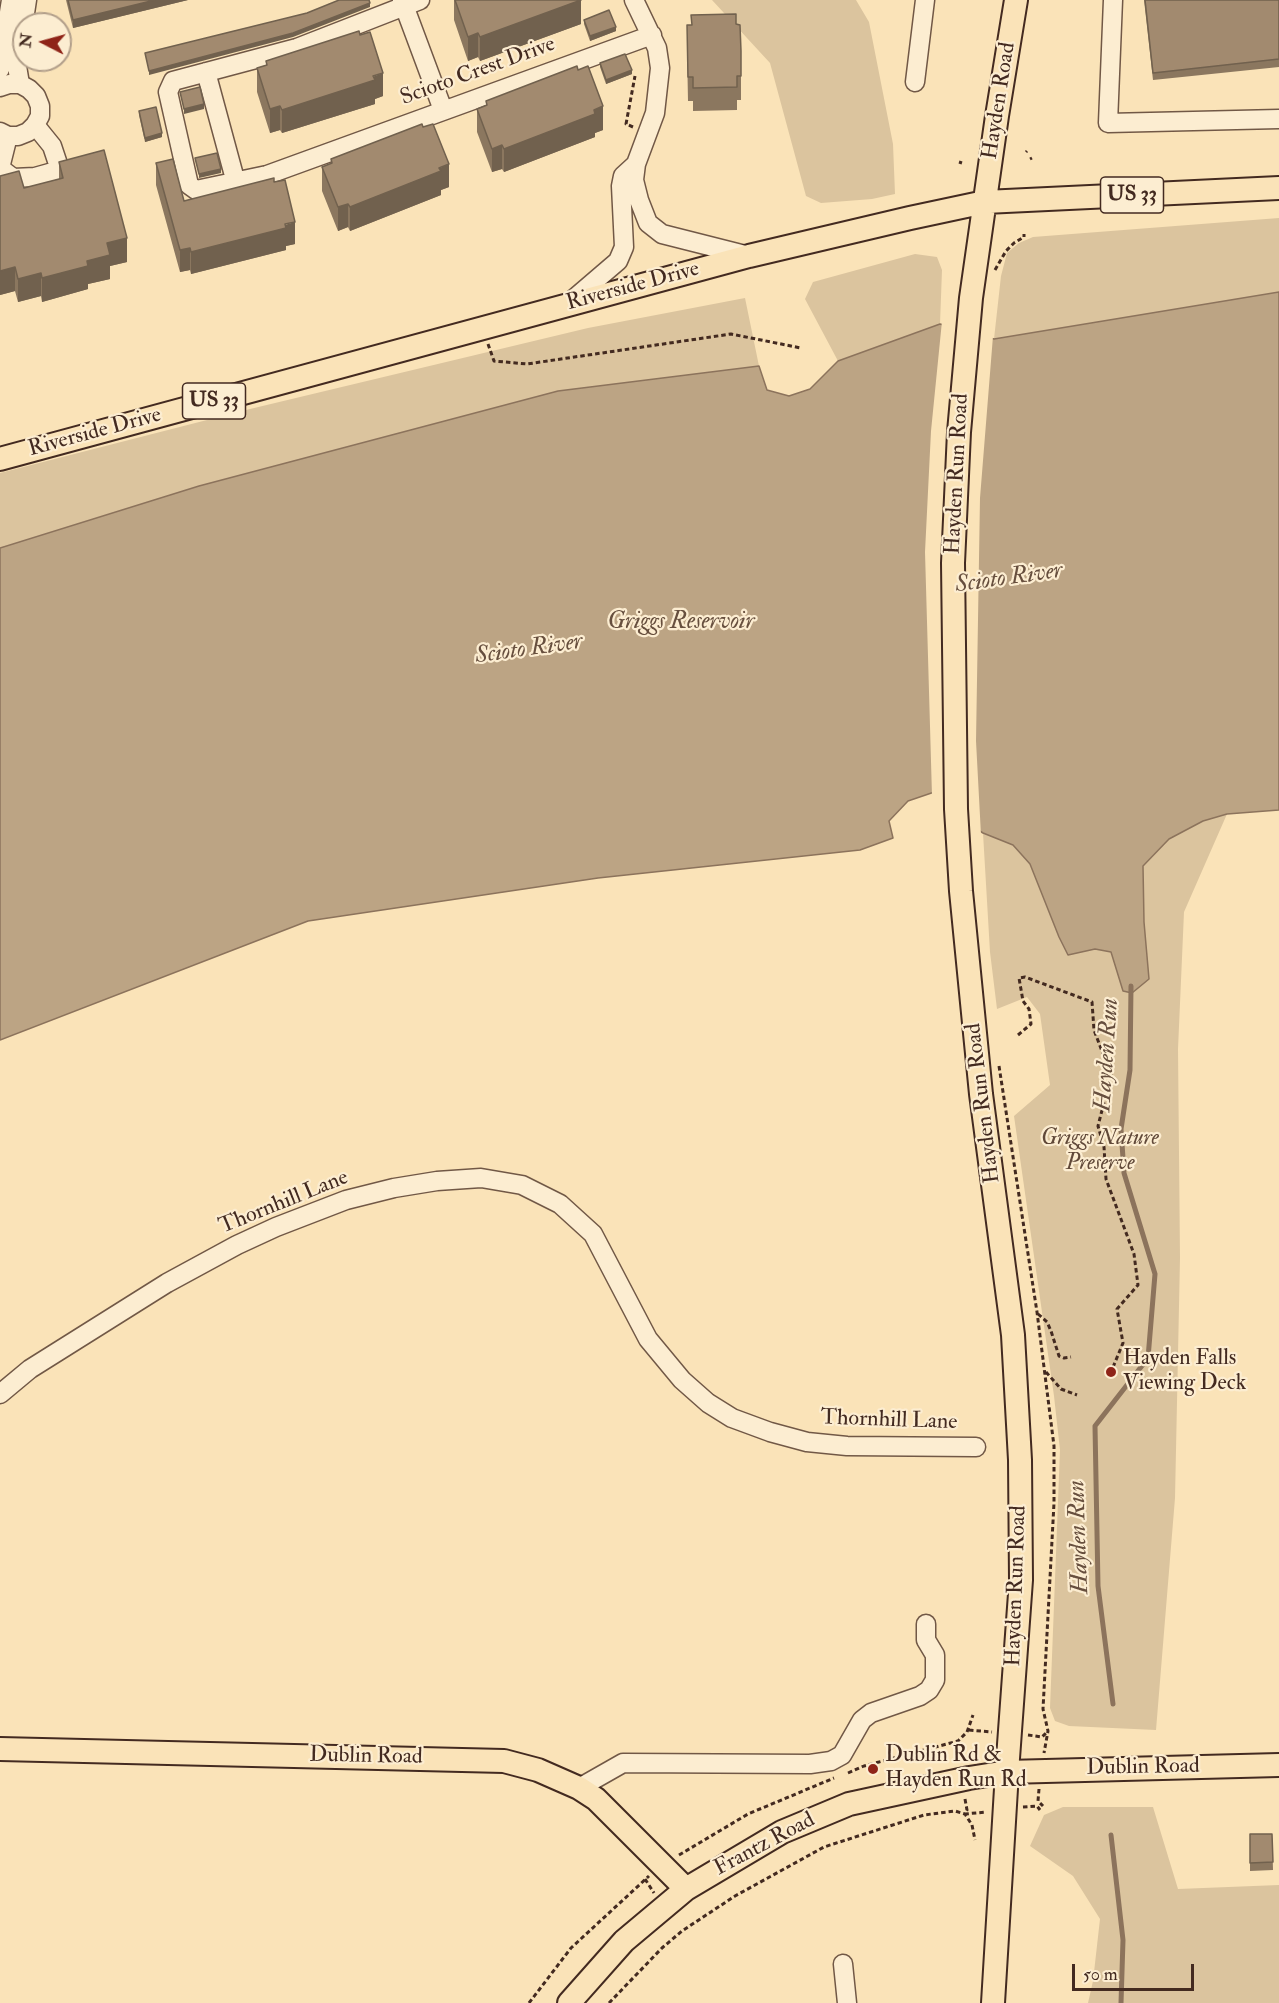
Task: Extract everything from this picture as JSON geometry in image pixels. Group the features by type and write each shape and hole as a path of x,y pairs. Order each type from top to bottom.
{"main road":[{"name":"Hayden Road","path":"985,202 1016,0"},
{"name":"Riverside Drive","path":"0,459 750,256 985,202 1279,188"},
{"name":"Hayden Run Road","path":"985,202 971,298 959,432 953,563 956,809 961,891 981,1094 1013,1335 1018,1401 1021,1502 1020,1580 993,2003"},
{"name":"Dublin Road","path":"0,1749 504,1761 538,1770 579,1788 597,1799 686,1889"},
{"name":"Dublin Road","path":"1007,1772 1279,1765"},
{"name":"Frantz Road","path":"569,2003 624,1941 686,1889 783,1832 849,1804 1007,1772"}],"street":[{"path":"0,69 11,0"},
{"path":"20,84 17,66 27,0"},
{"path":"634,0 657,48 660,68 654,113 636,164 634,180 648,223 662,234 750,256"},
{"path":"915,82 925,0"},
{"path":"1113,0 1108,123 1279,119"},
{"path":"236,183 206,72 297,48 409,2 443,110"},
{"name":"Scioto Crest Drive","path":"206,72 172,81 168,92 189,185 196,190 267,175 652,35"},
{"path":"0,87 20,84 29,88 36,96 40,106 40,116 28,132 18,136 4,134 0,168 13,178 35,177 60,170 52,146 35,125"},
{"path":"568,304 618,261 624,247 621,186 623,176 636,164"},
{"name":"Thornhill Lane","path":"0,1394 30,1369 159,1288 237,1245 276,1227 334,1204 385,1191 437,1181 481,1179 522,1185 560,1204 593,1234 648,1339 682,1380 708,1403 732,1418 807,1442 847,1446 976,1447"},
{"path":"579,1788 623,1763 810,1764 831,1761 842,1755 862,1720 871,1713 920,1696 929,1690 935,1680 935,1655 926,1640 926,1624"},
{"path":"843,1964 847,2003"}],"path":[{"path":"995,272 1006,250 1024,237 1024,234"},
{"path":"483,329 494,361 527,364 731,334 801,348"},
{"path":"1018,1035 1031,1024 1029,1009 1023,1001 1019,978 1028,978 1092,1002 1094,1030 1111,1075 1098,1126 1104,1147 1106,1179 1134,1254 1138,1285 1117,1309 1123,1343 1111,1372"},
{"path":"1037,1312 1047,1322 1059,1356 1071,1357"},
{"path":"1045,1371 1061,1389 1077,1395"},
{"path":"609,2003 662,1948 682,1931 735,1896 824,1847 924,1815 955,1811 964,1814 972,1825 975,1840"}],"green space":[{"path":"712,0 856,0 869,22 893,144 895,194 872,199 821,203 806,196 770,63"},
{"path":"1279,218 1279,292 994,339 1001,276 1007,253 1019,243 1033,237"},
{"path":"915,254 937,257 942,270 940,324 838,361 805,299 813,282"},
{"path":"745,298 759,366 558,391 199,486 0,548 0,473 250,409 588,328"},
{"name":"Griggs Nature Preserve","path":"1227,814 1184,912 1178,1049 1180,1258 1175,1498 1156,1730 1069,1726 1055,1721 1050,1708 1060,1450 1014,1116 1050,1085 1040,1014 1027,997 997,1009 990,952 983,833 1013,845 1030,864 1068,955 1095,949 1111,952 1123,991 1144,922 1143,866 1169,839 1203,821"},
{"path":"1063,1807 1153,1807 1178,1889 1279,1885 1279,2003 1088,2003 1093,1981 1100,1919 1073,1876 1030,1846 1044,1815"}],"water":[{"name":"Griggs Reservoir","path":"1279,292 1279,810 1227,814 1203,821 1169,839 1143,866 1144,922 1149,979 1132,993 1123,991 1111,952 1095,949 1068,955 1030,864 1013,845 983,833 969,824 952,786 908,801 889,821 893,838 860,850 598,878 308,921 0,1040 0,548 199,486 558,391 759,366 767,390 789,396 810,389 838,361 940,324 994,339"}],"pier":[{"path":"942,321 993,336 980,498 976,741 981,835 966,826 951,790 932,796 925,552 931,431"}],"building":[{"path":"68,0 155,0 73,20"},
{"path":"339,0 369,0 370,3 293,33 149,71 145,53 307,13"},
{"path":"455,0 581,0 480,37 478,33 468,37"},
{"path":"1145,0 1279,0 1279,59 1153,73"},
{"path":"609,10 616,27 590,36 584,20"},
{"path":"736,14 736,24 740,25 741,51 741,76 737,76 737,87 693,88 693,77 688,77 687,25 692,25 691,15"},
{"path":"359,31 360,35 370,32 383,73 373,76 375,80 282,110 280,106 270,109 257,68 267,65 266,61"},
{"path":"625,54 632,70 606,80 600,63"},
{"path":"577,66 578,70 588,66 603,106 594,110 595,114 504,149 502,145 492,149 477,109 487,105 486,101"},
{"path":"200,87 204,104 184,109 180,92"},
{"path":"156,107 162,133 145,138 139,111"},
{"path":"422,124 423,127 433,124 449,164 439,168 441,171 350,207 348,204 338,207 322,167 332,163 331,159"},
{"path":"104,150 127,238 107,243 110,255 87,261 88,266 42,278 41,273 18,279 15,267 0,271 0,176 19,171 24,188 63,178 59,162"},
{"path":"217,153 221,169 199,174 195,158"},
{"path":"173,159 184,201 274,178 274,182 285,180 295,222 285,224 286,228 191,252 190,248 180,250 156,163"},
{"path":"1250,1834 1272,1834 1273,1862 1250,1863"}],"waterway":[{"name":"Hayden Run","path":"1113,1704 1098,1586 1095,1426 1148,1358 1155,1274 1124,1173 1121,1129 1130,1070 1131,986"},
{"name":"Hayden Run","path":"1111,1835 1123,1940 1121,2003"}],"place":[{"name":"Hayden Falls Viewing Deck","path":"1111,1372"},
{"name":"Dublin Rd & Hayden Run Rd","path":"873,1769"}],"water label":[{"name":"Scioto River","path":"1009,579"},
{"name":"Scioto River","path":"529,650"}]}
